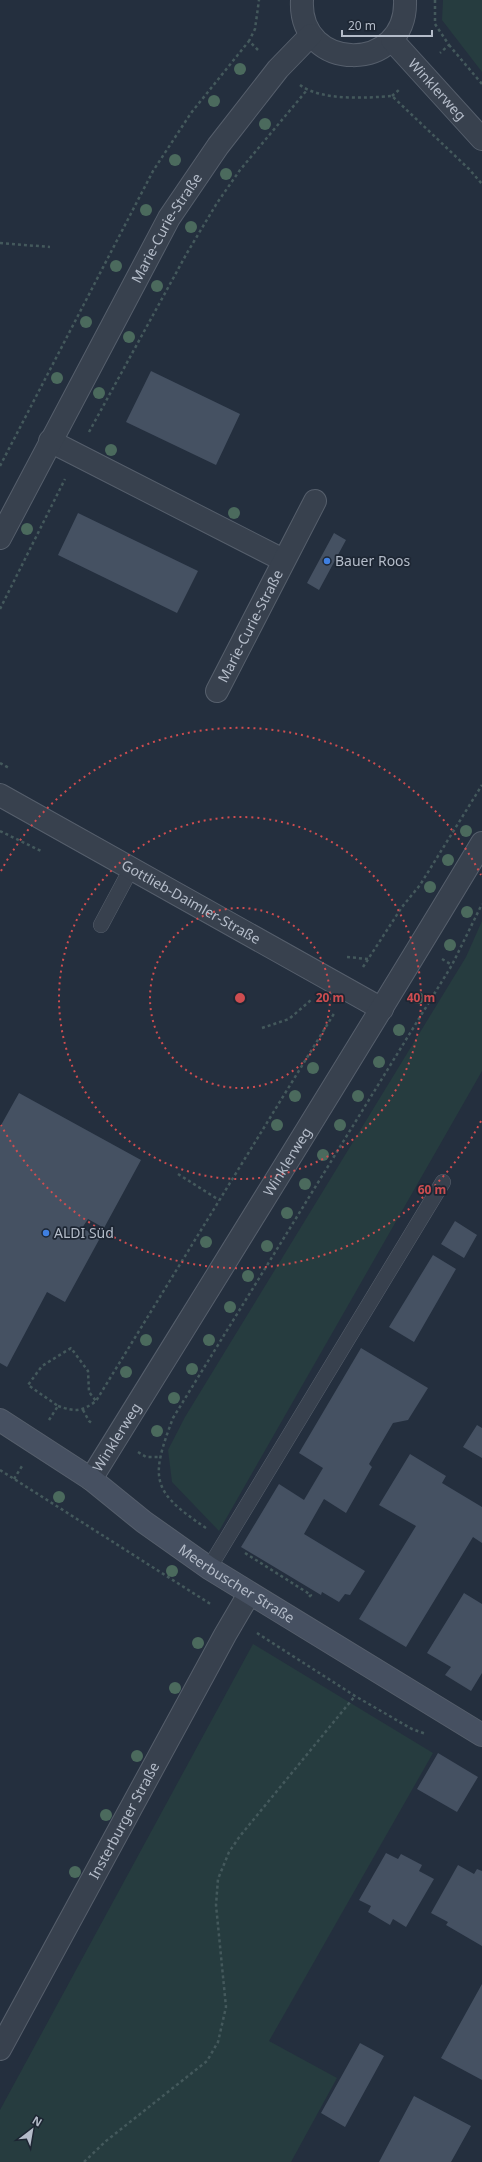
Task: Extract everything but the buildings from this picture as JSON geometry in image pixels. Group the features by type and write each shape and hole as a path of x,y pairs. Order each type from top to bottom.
{"main road":[{"name":"Meerbuscher Straße","path":"0,1420 91,1479 144,1522 209,1568 482,1735"}],"street":[{"path":"302,0 304,22 312,35 325,48 343,56 358,56 376,51 392,40 401,26 405,9 405,0"},
{"name":"Marie-Curie-Straße","path":"0,538 169,218 218,146 278,69 312,35"},
{"name":"Winklerweg","path":"392,40 482,139"},
{"name":"Marie-Curie-Straße","path":"50,441 283,560"},
{"name":"Marie-Curie-Straße","path":"217,691 315,500"},
{"name":"Gottlieb-Daimler-Straße","path":"0,795 132,867 382,1009"},
{"name":"Winklerweg","path":"91,1479 251,1217 382,1009 482,843"},
{"name":"Insterburger Straße","path":"0,2048 234,1619 250,1594"}],"lane":[{"path":"101,925 132,867"},
{"path":"209,1568 443,1182"}],"path":[{"path":"0,466 154,171 191,113 248,42 255,29 259,0"},
{"path":"248,42 278,69 307,90 344,97 392,96 482,184"},
{"path":"449,45 482,84"},
{"path":"0,609 77,455 187,253 217,203 240,170 307,90"},
{"path":"0,243 50,248"},
{"path":"58,1406 70,1410 83,1410 96,1400 349,990 402,907 420,885 482,785"},
{"path":"159,1457 173,1418 452,965 482,904"},
{"path":"262,1028 289,1019 313,998"},
{"path":"178,1174 219,1200"},
{"path":"28,1385 42,1366 71,1348 88,1371 89,1392 96,1400"},
{"path":"0,1470 355,1696 412,1729 429,1736"},
{"path":"84,2162 106,2141 207,2061 218,2042 226,2007 216,1905 218,1879 229,1852 240,1836 355,1696"}],"green space":[{"path":"443,0 482,0 482,72 442,20"},
{"path":"482,921 482,1071 219,1531 172,1482 168,1450 185,1417 466,957"},
{"path":"253,1644 433,1753 269,2041 337,2078 291,2162 0,2162 0,2110"}],"place":[{"name":"Bauer Roos","path":"327,561"},
{"name":"ALDI Süd","path":"46,1233"}]}
